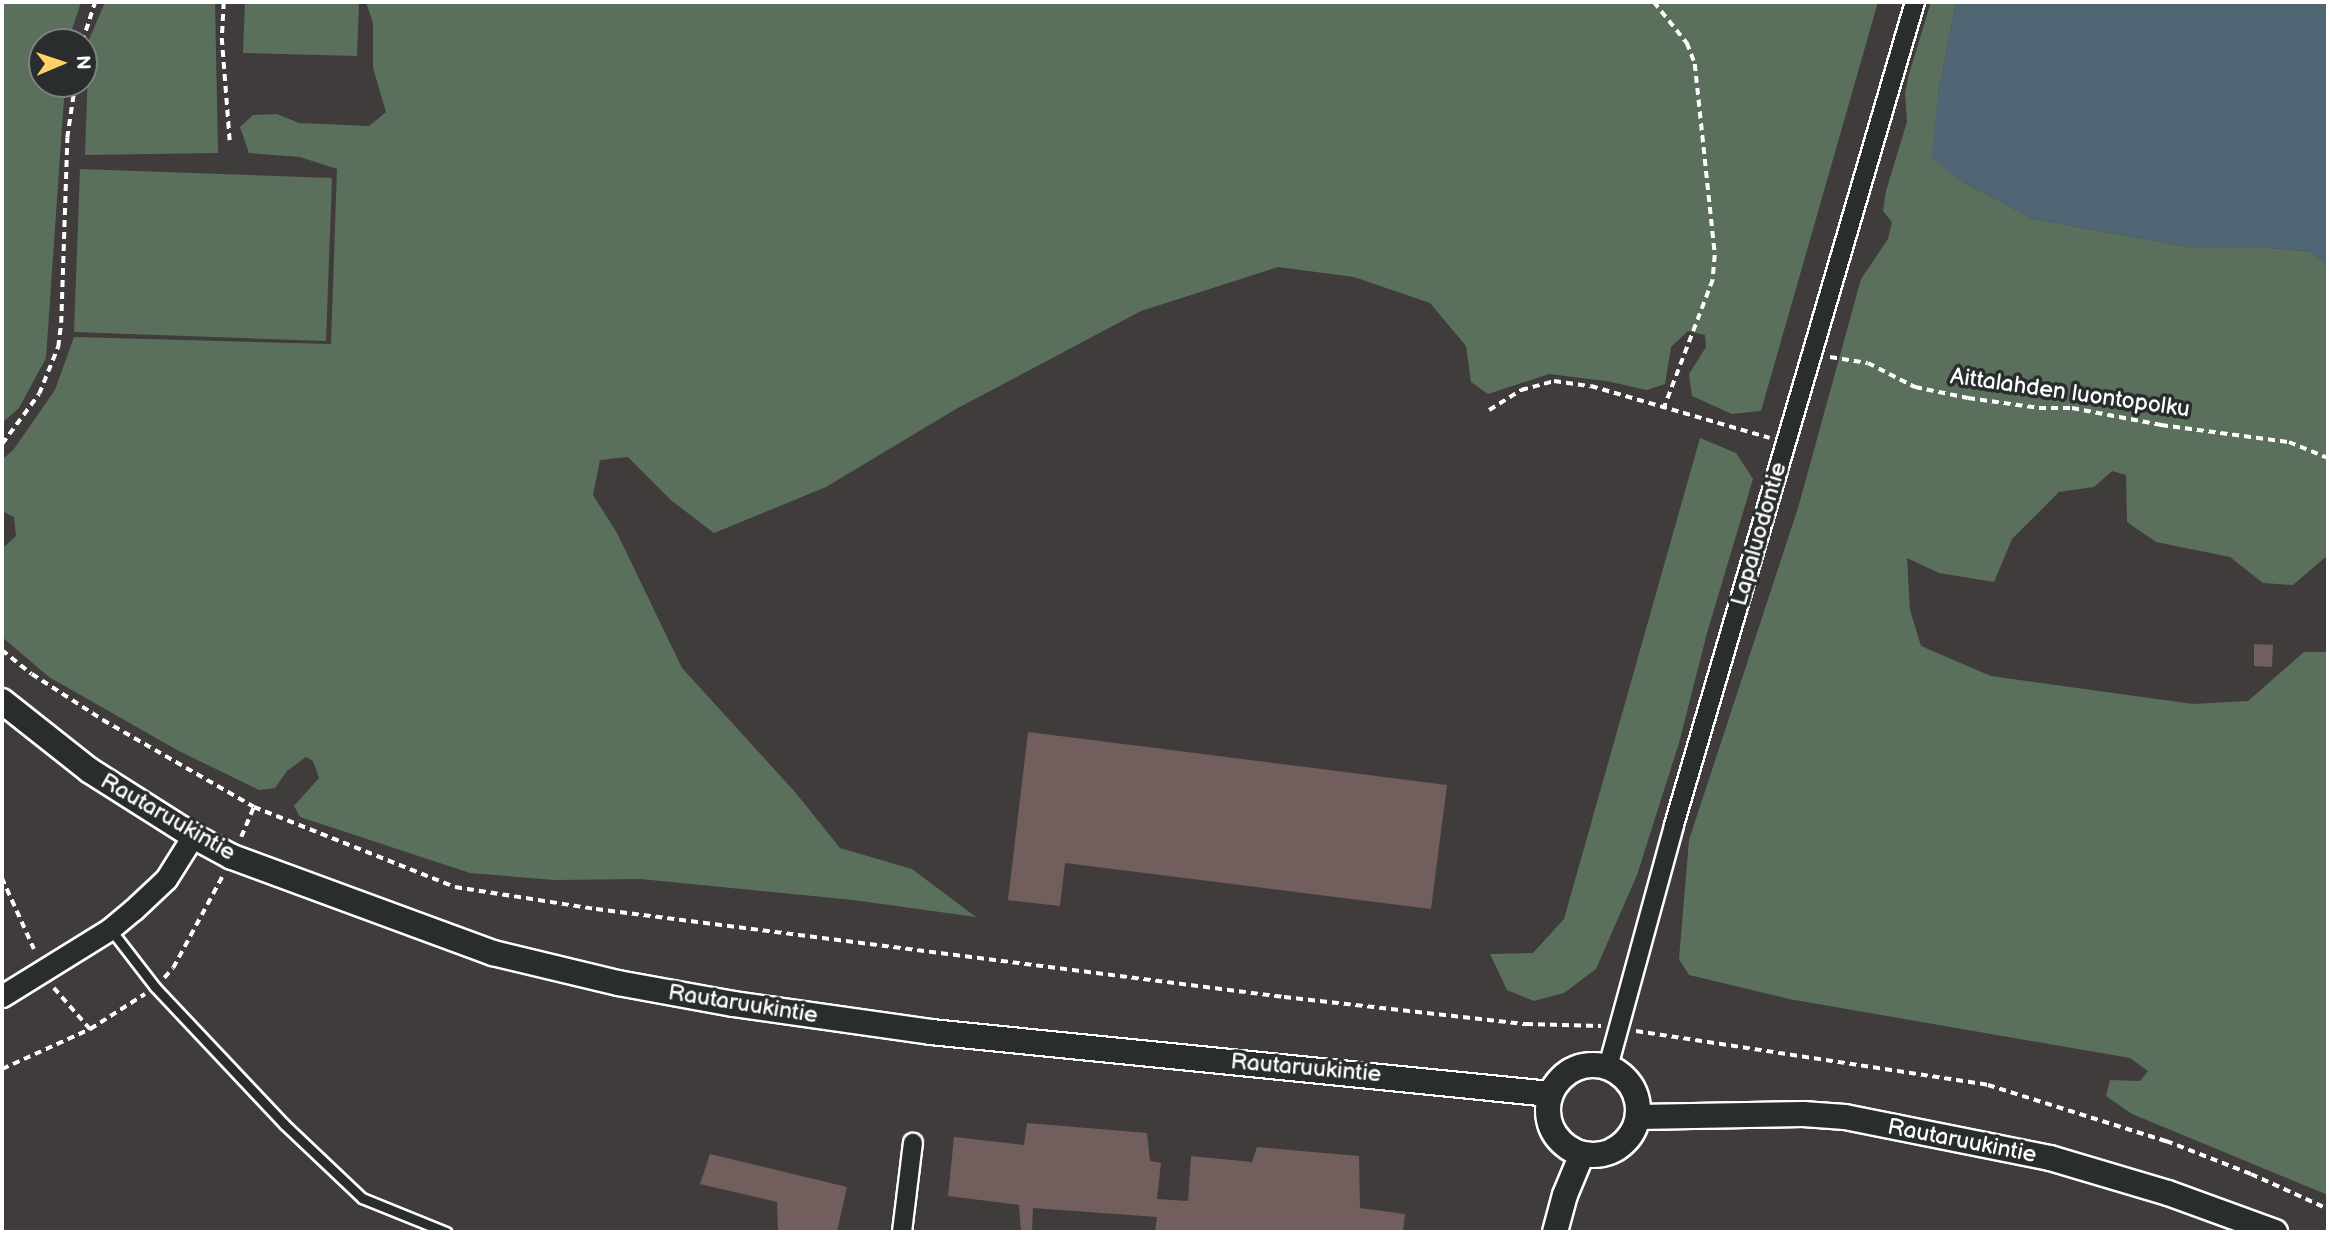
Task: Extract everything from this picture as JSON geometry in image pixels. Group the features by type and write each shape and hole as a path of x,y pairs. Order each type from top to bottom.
{"main road":[{"name":"Rautaruukintie","path":"2,701 89,770 193,836 232,857 493,953 618,984 734,1004 931,1031 1550,1094"},
{"path":"1580,1066 1608,1067 1622,1075 1632,1087 1638,1117 1628,1138 1611,1152 1582,1154 1568,1148 1556,1138 1549,1124 1547,1109 1550,1094 1567,1072 1580,1066"},
{"name":"Rautaruukintie","path":"1638,1117 1803,1114 1845,1117 2050,1158 2168,1193 2275,1232"},
{"path":"1555,1232 1565,1195 1582,1154"}],"street":[{"name":"Lapaluodontie","path":"1608,1067 1674,825 1915,2"},
{"path":"2,996 110,929 166,879 193,836"},
{"path":"902,1232 913,1143"}],"lane":[{"path":"110,929 155,987 284,1124 362,1198 446,1232"}],"path":[{"path":"87,28 95,2"},
{"path":"224,2 222,38 230,141"},
{"path":"1654,2 1687,43 1695,64 1715,255 1713,280 1664,408"},
{"path":"2,444 39,394 58,347 67,138 73,98"},
{"name":"Aittalahden luontopolku","path":"1811,354 1868,363 1915,387 1980,400 2039,408 2072,408 2290,442 2328,458"},
{"path":"1489,410 1521,390 1554,381 1591,386 1785,443"},
{"path":"2,650 32,674 103,720 254,807 455,887 572,906 1284,998 1514,1023 1620,1028 1672,1039 1884,1067 1988,1085 2166,1141 2251,1174 2328,1209"},
{"path":"2,878 34,949"},
{"path":"54,988 90,1029"}],"green space":[{"path":"2,2 81,2 73,28 28,28 28,98 64,98 46,358 19,408 2,423"},
{"path":"105,2 215,2 218,153 85,155 87,98 98,98 98,28 94,28"},
{"path":"245,2 359,2 357,56 243,53"},
{"path":"366,2 1878,2 1761,411 1732,414 1692,396 1689,374 1706,347 1705,335 1688,331 1671,347 1665,384 1647,390 1606,381 1549,374 1488,394 1471,382 1466,346 1430,303 1354,277 1278,267 1141,311 956,409 826,487 714,533 672,501 628,457 600,460 593,495 617,533 682,668 795,792 840,848 912,869 976,917 853,900 641,879 554,880 470,873 300,817 294,806 319,778 313,761 306,757 287,771 275,788 259,790 177,750 49,677 2,637 2,549 16,536 14,517 2,511 2,460 14,449 55,390 74,337 331,344 337,169 300,157 249,153 240,127 253,115 277,114 299,123 369,126 386,112 373,68 373,23"},
{"path":"1931,2 1956,2 1938,95 1961,181 2034,219 2194,248 2309,251 2328,264 2328,555 2293,585 2263,583 2230,557 2156,542 2127,522 2126,475 2112,471 2094,487 2059,492 2012,539 1994,582 1939,573 1907,558 1910,610 1921,646 1991,676 2193,704 2248,701 2304,652 2328,652 2328,1195 2132,1114 2106,1096 2110,1080 2140,1081 2148,1071 2130,1058 1789,999 1689,975 1679,959 1689,840 1798,508 1861,279 1888,239 1892,222 1883,211 1886,191 1907,122 1905,93 1909,74"},
{"path":"80,169 332,178 326,341 74,332"},
{"path":"1700,438 1736,453 1753,479 1707,633 1679,743 1637,875 1596,969 1564,993 1534,1001 1507,990 1490,954 1533,953 1564,919"}],"water":[{"path":"1956,2 2328,2 2328,264 2309,251 2194,248 2034,219 1961,181 1931,158 1938,95"}],"building":[{"path":"2254,644 2273,645 2272,667 2254,666"},
{"path":"1028,732 1447,785 1431,909 1065,863 1060,906 1008,900"},
{"path":"1027,1123 1147,1133 1150,1161 1161,1163 1157,1199 1188,1201 1191,1156 1252,1162 1257,1147 1359,1156 1360,1208 1405,1214 1403,1232 1155,1232 1157,1217 1033,1208 1032,1232 1021,1232 1019,1205 948,1196 954,1137 1024,1145"},
{"path":"710,1154 847,1187 837,1232 778,1232 777,1202 700,1184"}]}
